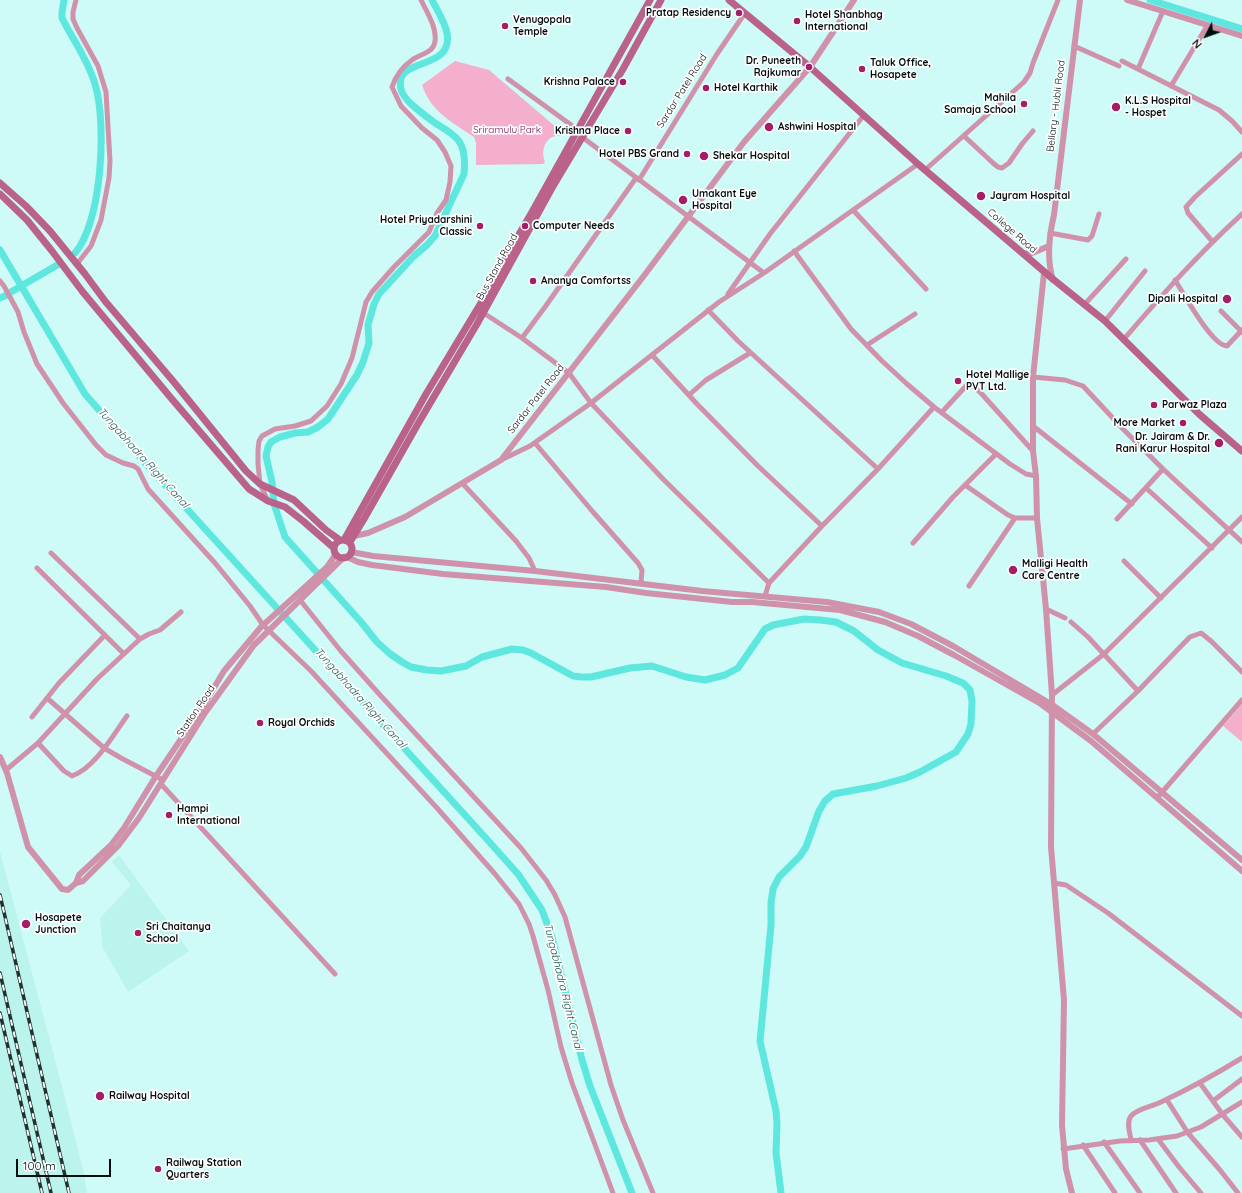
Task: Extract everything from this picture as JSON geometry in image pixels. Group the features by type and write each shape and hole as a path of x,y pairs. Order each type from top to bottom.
{"main road":[{"name":"Bus Stand Road","path":"480,311 650,0"},
{"name":"Bus Stand Road","path":"347,540 426,394 480,311 623,69 661,0"},
{"name":"College Road","path":"729,0 810,67 918,164 1023,253 1044,273 1105,321 1199,414 1242,451"},
{"path":"0,183 26,206 50,232 105,301 173,381 246,471 263,485 290,498 326,530 347,540 352,549 347,555 340,557 303,521 285,507 269,502 244,484 82,291 27,220 0,194"},
{"path":"335,551 336,544 347,540"}],"street":[{"path":"76,0 73,19 98,66 106,92 110,161 107,195 101,220 91,246 76,264"},
{"path":"269,502 263,485 258,450 259,441 262,436 275,429 311,421 327,406 341,384 352,358 366,302 372,292 394,267 429,232 437,213 446,200 450,182 451,166 446,152 437,140 422,128 401,106 392,87 395,79 406,65 414,58 429,51 436,40 432,24 421,0"},
{"name":"Sardar Patel Road","path":"347,540 368,533 405,517 463,484 500,460 569,373 744,142 810,67 854,0"},
{"path":"925,170 1024,82 1030,73 1032,63 1058,0"},
{"name":"Bellary - Hubli Road","path":"1054,280 1049,267 1050,233 1054,215 1080,0"},
{"path":"1127,0 1242,36"},
{"path":"1138,69 1163,12"},
{"name":"Sardar Patel Road","path":"522,338 638,179 717,54 745,13"},
{"path":"1171,86 1207,26"},
{"path":"1074,46 1119,66"},
{"path":"1122,61 1219,110 1242,132"},
{"path":"508,79 578,130 582,137 764,273"},
{"path":"726,296 770,234 864,115"},
{"path":"964,136 993,163 1002,168 1009,163 1033,131"},
{"path":"1212,241 1191,217 1186,210 1186,207 1242,154"},
{"path":"500,460 535,443 591,403 726,296 764,273 918,164"},
{"path":"852,210 926,290"},
{"path":"1050,233 1088,240 1092,236 1098,214"},
{"path":"1124,339 1175,280 1212,241 1242,214"},
{"path":"1023,253 1030,254 1049,246"},
{"path":"794,251 852,329 907,384 934,407 996,454 1026,474 1036,476"},
{"path":"1084,305 1126,259"},
{"path":"1105,321 1144,271"},
{"path":"1044,273 1033,377 1033,451 1052,695 1051,847 1064,1000 1061,1099 1063,1149 1066,1170 1072,1193"},
{"path":"1175,280 1206,329 1215,340 1224,346 1227,346 1242,331 1221,311"},
{"path":"0,281 18,312 24,332 37,364 79,424 96,445 106,455 138,469 148,489 215,563 270,629 311,671 432,802 495,874 518,904 529,924 533,936 548,990 561,1047 572,1084 613,1193"},
{"path":"708,310 750,353 878,469"},
{"path":"480,311 522,338 569,373 591,403 664,480 768,583"},
{"path":"867,345 915,314"},
{"path":"689,395 706,380 750,353"},
{"path":"652,355 758,466 822,526"},
{"path":"1033,377 1065,380 1083,386 1124,430 1242,542"},
{"path":"942,412 966,386 971,385 980,392 1033,451"},
{"path":"765,596 768,583 878,469 934,407"},
{"path":"1033,426 1132,504"},
{"path":"535,443 638,563 642,570 641,583"},
{"path":"913,543 964,486 996,454"},
{"path":"1117,520 1164,469"},
{"path":"463,484 530,558 535,572"},
{"path":"964,486 1005,513 1016,518 1038,518"},
{"path":"1146,488 1212,548"},
{"path":"1052,695 1104,654 1212,548 1242,516"},
{"path":"969,586 1016,518"},
{"path":"328,569 335,551"},
{"path":"51,553 140,639"},
{"path":"265,623 291,599 347,555 373,556 827,602 878,612 911,624 953,646 1051,704 1093,734 1242,871"},
{"path":"347,555 358,562 372,565 443,574 606,587 685,597 840,610 885,622 918,636 1041,704 1091,741 1242,860"},
{"path":"1124,560 1161,598"},
{"path":"37,568 124,654"},
{"name":"Station Road","path":"0,757 6,770 28,847 60,887 65,890 76,883 83,881 113,852 139,818 206,713 254,645 300,600 318,579"},
{"path":"300,600 336,645 380,695 534,864 555,895 571,935 594,1028 611,1085 623,1120 653,1193"},
{"path":"1046,608 1065,618"},
{"path":"6,770 38,743 97,680 140,639 160,630 181,612"},
{"path":"1071,622 1088,637 1138,691"},
{"name":"Station Road","path":"76,883 79,875 111,845 124,828 156,776 200,711 224,671 265,623"},
{"path":"1093,734 1138,691 1190,637 1201,633 1242,672"},
{"path":"32,717 72,669 105,635"},
{"path":"47,698 104,748 156,776 335,974"},
{"path":"1159,795 1242,700"},
{"path":"38,743 64,771 72,776 86,769 104,748 127,716"},
{"path":"1054,883 1066,885 1108,912 1242,1016"},
{"path":"1131,1140 1129,1123 1131,1115 1167,1100 1200,1083 1242,1058"},
{"path":"1213,1101 1242,1079"},
{"path":"1200,1083 1242,1137"},
{"path":"1167,1100 1188,1133 1211,1158 1238,1193"},
{"path":"1063,1149 1104,1142 1158,1139 1177,1136 1201,1127 1241,1104"},
{"path":"1158,1139 1178,1167 1201,1193"},
{"path":"1140,1140 1176,1193"},
{"path":"1104,1142 1140,1193"},
{"path":"1083,1146 1114,1193"}],"shaded area":[{"path":"0,852 83,1169 87,1193 0,1193"},
{"name":"Sri Chaitanya School","path":"119,855 189,951 128,992 103,948 100,918 131,885 112,862"}],"green space":[{"name":"Sriramulu Park","path":"455,61 489,70 563,133 562,136 552,137 546,143 543,152 545,162 543,164 476,165 476,143 474,137 443,116 431,102 422,85"},
{"path":"1242,704 1242,742 1223,726"}],"waterway":[{"path":"64,0 62,18 92,75 99,101 101,122 100,172 96,196 91,219 84,238 75,253"},
{"path":"432,0 443,20 447,33 447,45 442,54 406,72 401,79 401,89 406,99 411,104 457,138 463,153 464,174 435,236 414,256 379,294 374,304 368,325 369,343 363,362 357,375 328,419 318,427 308,432 295,433 280,437 271,442 268,447 266,456 272,482 274,504 285,537 377,642 389,653 411,667 441,671 466,666 482,657 512,649 523,650 531,653 573,676 591,677 630,668 652,666 686,677 705,680 725,675 738,668 765,629 773,625 804,619 836,622 854,631 878,650 902,663 946,676 963,683 970,690 972,701 971,724 968,734 956,752 906,778 877,786 833,794 825,801 819,811 806,847 800,856 779,877 773,889 760,1041 776,1111 776,1153 781,1193"},
{"path":"1150,0 1242,29"},
{"name":"Tungabhadra Right Canal","path":"0,250 85,394 147,465 518,874 542,910 552,937 582,1060 590,1086 632,1193"},
{"path":"11,292 59,264"},
{"path":"0,298 7,295"}],"railway":[{"path":"0,895 69,1193"},
{"path":"0,973 51,1193"},
{"path":"0,1013 42,1193"}],"place":[{"name":"Pratap Residency","path":"739,13"},
{"name":"Hotel Shanbhag International","path":"797,21"},
{"name":"Venugopala Temple","path":"505,26"},
{"name":"Dr. Puneeth Rajkumar","path":"809,67"},
{"name":"Taluk Office, Hosapete","path":"862,69"},
{"name":"Krishna Palace","path":"623,82"},
{"name":"Hotel Karthik","path":"706,88"},
{"name":"Mahila Samaja School","path":"1024,104"},
{"name":"K.L.S Hospital - Hospet","path":"1116,107"},
{"name":"Ashwini Hospital","path":"769,127"},
{"name":"Krishna Place","path":"628,131"},
{"name":"Hotel PBS Grand","path":"687,154"},
{"name":"Shekar Hospital","path":"704,156"},
{"name":"Jayram Hospital","path":"981,196"},
{"name":"Umakant Eye Hospital","path":"683,200"},
{"name":"Hotel Priyadarshini Classic","path":"480,226"},
{"name":"Computer Needs","path":"525,226"},
{"name":"Ananya Comfortss","path":"533,281"},
{"name":"Dipali Hospital","path":"1227,299"},
{"name":"Hotel Mallige PVT Ltd.","path":"958,381"},
{"name":"Parwaz Plaza","path":"1154,405"},
{"name":"More Market","path":"1183,423"},
{"name":"Dr. Jairam & Dr. Rani Karur Hospital","path":"1219,443"},
{"name":"Malligi Health Care Centre","path":"1013,570"},
{"name":"Royal Orchids","path":"260,723"},
{"name":"Hampi International","path":"169,815"},
{"name":"Hosapete Junction","path":"26,924"},
{"name":"Sri Chaitanya School","path":"138,933"},
{"name":"Railway Hospital","path":"100,1096"},
{"name":"Railway Station Quarters","path":"158,1169"}]}
